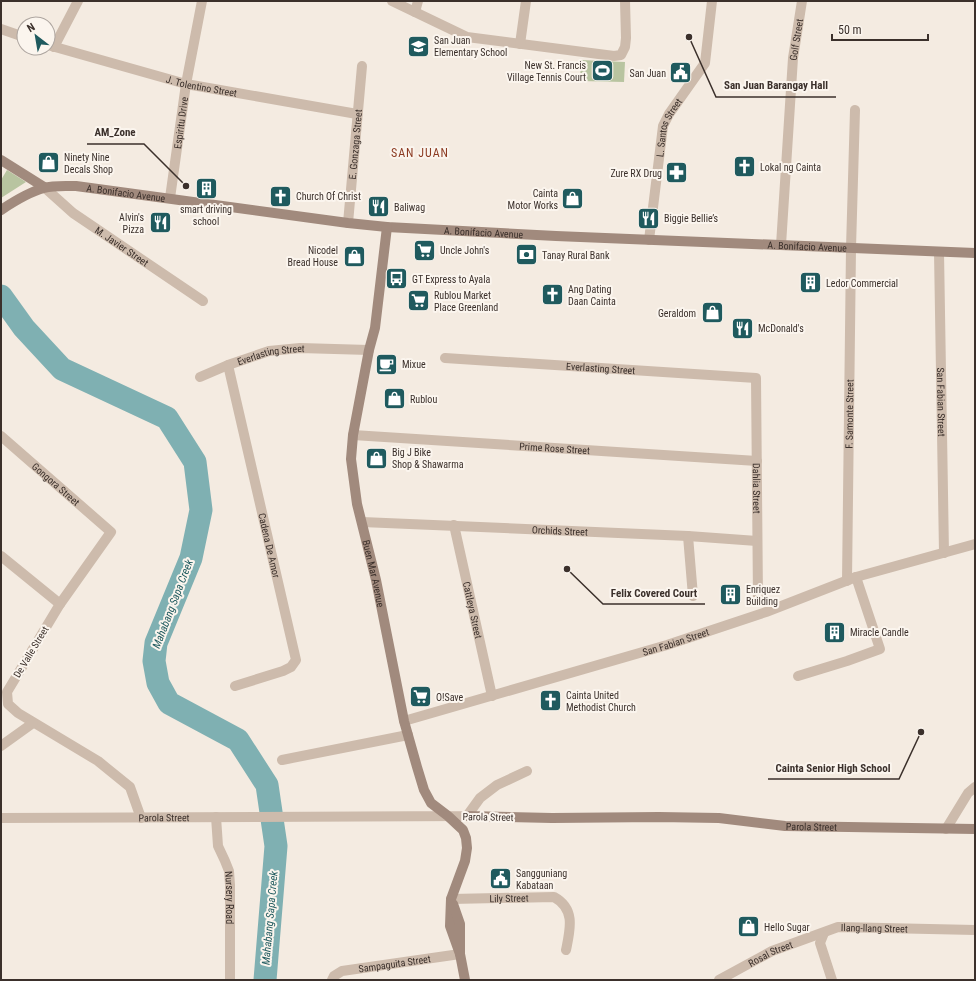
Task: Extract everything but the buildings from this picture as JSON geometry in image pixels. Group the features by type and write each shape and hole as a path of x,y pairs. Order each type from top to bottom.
{"street":[{"path":"56,38 78,1"},
{"name":"Espiritu Drive","path":"170,198 186,84 202,1"},
{"path":"392,1 468,36 608,56 621,55 625,48 626,1"},
{"path":"415,12 418,1"},
{"path":"520,44 526,1"},
{"name":"L. Santos Street","path":"650,240 663,126 669,114 706,63 712,1"},
{"name":"Golf Street","path":"781,245 793,58 802,1"},
{"path":"1,29 16,34"},
{"name":"J. Tolentino Street","path":"56,47 186,84 358,114"},
{"name":"E. Gonzaga Street","path":"348,223 362,66"},
{"name":"F. Samonte Street","path":"798,676 880,649 852,579 851,248 856,110"},
{"path":"1,160 44,187"},
{"name":"A. Bonifacio Avenue","path":"1,210 28,194 44,187 76,186 387,227 650,240 975,253"},
{"name":"M. Javier Street","path":"44,187 73,213 203,301"},
{"name":"Buen Mar Avenue","path":"387,227 375,328 369,350 353,435 352,459 354,479 357,504 376,580 404,721 424,790 431,803 463,830 466,838 467,848 465,861 451,899 450,926 460,954 465,980"},
{"name":"San Fabian Street","path":"939,252 944,553"},
{"name":"Everlasting Street","path":"200,378 228,365 269,351 300,348 369,350"},
{"name":"Everlasting Street","path":"445,358 756,378"},
{"name":"Cadena De Amor","path":"228,365 296,660 291,667 283,671 235,686"},
{"name":"Dahlia Street","path":"756,378 758,599"},
{"name":"Prime Rose Street","path":"353,435 757,461"},
{"name":"Gongora Street","path":"1,436 111,532"},
{"name":"Orchids Street","path":"362,522 688,536 757,541"},
{"name":"Cattleya Street","path":"454,525 492,696"},
{"name":"De Valle Street","path":"111,532 60,604 7,692 8,704 18,713 98,761 130,787 141,818"},
{"path":"688,536 693,596"},
{"name":"San Fabian Street","path":"404,721 667,645 766,612 852,579 975,544"},
{"path":"1,556 60,604"},
{"path":"1,746 33,722"},
{"path":"282,760 408,735"},
{"path":"467,816 480,798 497,785 527,771"},
{"path":"946,829 968,793 975,787"},
{"name":"Parola Street","path":"1,818 448,816 552,818 659,817 719,818 785,826 975,829"},
{"name":"Nursery Road","path":"216,818 218,846 229,871 230,980"},
{"name":"Lily Street","path":"451,899 554,897 562,902 569,912 570,927 566,950"},
{"name":"Ilang-llang Street","path":"824,933 838,927 975,930"},
{"path":"824,933 820,943 832,980"},
{"name":"Rosal Street","path":"719,980 772,951 824,933"},
{"name":"Sampaguita Street","path":"332,980 334,976 342,971 460,954"}],"green space":[{"name":"New St. Francis Village Tennis Court","path":"581,60 625,62 624,82 580,81"},
{"path":"7,170 26,182 1,198 1,180"}],"waterway":[{"name":"Mahabang Sapa Creek","path":"1,296 24,328 62,369 167,418 195,462 201,510 191,558 156,643 154,661 158,683 169,703 238,740 267,785 276,846 265,980"}],"place":[{"name":"San Juan Barangay Hall","path":"689,37"},
{"name":"San Juan Elementary School","path":"419,46"},
{"name":"New St. Francis Village Tennis Court","path":"602,71"},
{"name":"San Juan","path":"681,73"},
{"name":"Ninety Nine Decals Shop","path":"49,163"},
{"name":"Lokal ng Cainta","path":"745,167"},
{"name":"Zure RX Drug","path":"677,173"},
{"name":"AM_Zone","path":"186,186"},
{"name":"smart driving school","path":"206,189"},
{"name":"Church Of Christ","path":"281,196"},
{"name":"Cainta Motor Works","path":"573,199"},
{"name":"Baliwag","path":"378,207"},
{"name":"Biggie Bellie’s","path":"648,218"},
{"name":"Alvin's Pizza","path":"160,223"},
{"name":"Uncle John's","path":"424,250"},
{"name":"Tanay Rural Bank","path":"526,255"},
{"name":"Nicodel Bread House","path":"354,256"},
{"name":"GT Express to Ayala","path":"397,279"},
{"name":"Ledor Commercial","path":"811,283"},
{"name":"Ang Dating Daan Cainta","path":"553,295"},
{"name":"Rublou Market Place Greenland","path":"418,301"},
{"name":"Geraldom","path":"712,313"},
{"name":"McDonald's","path":"743,328"},
{"name":"Mixue","path":"386,364"},
{"name":"Rublou","path":"395,399"},
{"name":"Big J Bike Shop & Shawarma","path":"376,458"},
{"name":"Felix Covered Court","path":"567,569"},
{"name":"Enriquez Building","path":"730,595"},
{"name":"Miracle Candle","path":"835,632"},
{"name":"O!Save","path":"421,697"},
{"name":"Cainta United Methodist Church","path":"551,701"},
{"name":"Cainta Senior High School","path":"921,732"},
{"name":"Sangguniang Kabataan","path":"501,879"},
{"name":"Hello Sugar","path":"748,927"}],"district":[{"name":"SAN JUAN","path":"420,153"}]}
